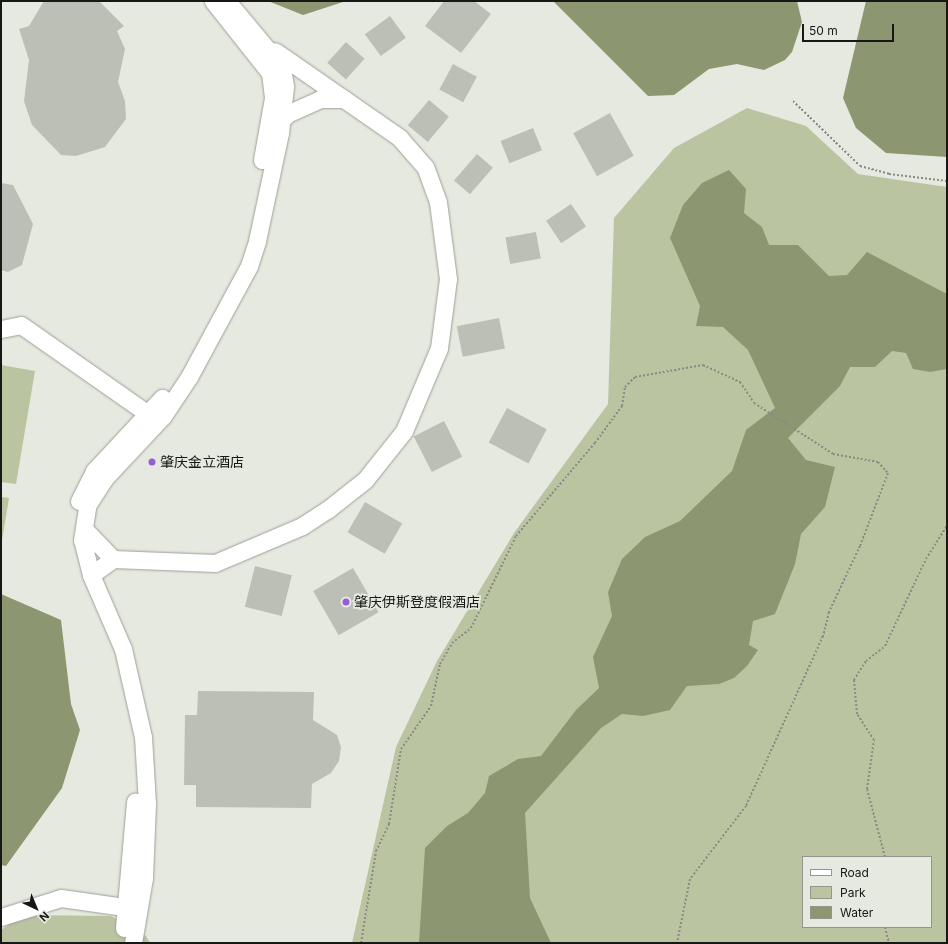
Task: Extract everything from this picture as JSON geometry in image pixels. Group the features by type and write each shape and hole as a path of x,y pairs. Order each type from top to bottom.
{"street":[{"path":"133,943 135,806 129,715 111,644 81,576 73,529 80,498 94,471 148,414 175,378 239,261 266,141 273,98 270,73 213,1"},
{"path":"123,943 133,908 147,804 143,737 123,649 91,575 82,540 88,504 104,479 163,416 249,266 282,120 285,86 282,67 227,1"},
{"path":"91,575 113,559 215,563 302,526 365,480 404,431 420,399 439,348 445,318 448,279 438,202 425,167 400,138 264,44"},
{"path":"282,120 287,114 320,99 344,99"},
{"path":"1,329 21,325 148,414"},
{"path":"84,529 113,559"},
{"path":"1,917 61,898 133,908"}],"path":[{"path":"793,101 860,166 889,174 947,181"},
{"path":"361,943 376,851 389,824 402,749 430,706 440,664 452,643 471,628 516,536 595,443 622,406 625,388 635,377 703,365 740,382 761,408 804,433 833,454 878,462 888,473 860,546 829,612 823,636 746,806 690,879 677,943"},
{"path":"885,856 867,789 874,740 857,714 854,680 866,662 885,646 926,559 947,526"},
{"path":"885,928 889,943"}],"green space":[{"path":"747,108 806,126 858,174 947,187 947,943 352,943 396,747 437,661 514,533 608,404 614,218 674,148"},
{"path":"1,365 35,371 16,484 1,482"},
{"path":"1,497 9,498 1,547"},
{"path":"22,915 111,916 146,936 150,943 1,943 1,930"}],"water":[{"path":"268,1 346,1 303,15"},
{"path":"553,1 797,1 802,22 792,52 785,60 764,70 737,64 709,69 674,95 648,96"},
{"path":"866,1 947,1 947,157 886,153 856,128 843,98"},
{"path":"729,170 746,189 744,213 762,227 769,245 798,245 829,276 847,275 867,252 947,294 947,369 930,372 913,369 906,353 892,351 875,367 850,367 840,386 788,438 806,460 835,467 825,507 801,534 795,564 775,614 753,621 749,645 758,650 747,666 734,678 719,684 687,686 670,710 643,716 622,714 601,728 525,813 530,898 551,943 419,943 425,848 447,826 468,813 485,793 489,776 518,759 541,756 576,710 599,688 593,657 612,616 608,592 622,559 645,537 680,521 732,471 746,430 775,408 748,350 723,327 696,326 700,306 670,238 683,205 702,183"},
{"path":"1,594 61,620 71,704 80,730 62,788 6,866 1,865"}],"building":[{"path":"44,1 99,1 124,26 117,31 125,49 118,82 125,101 126,119 105,147 76,156 61,155 32,125 24,101 29,60 19,29 29,26"},
{"path":"444,1 474,1 491,14 461,53 425,26"},
{"path":"390,16 406,38 381,56 365,34"},
{"path":"346,42 365,59 346,80 327,63"},
{"path":"453,64 477,77 463,102 439,90"},
{"path":"429,100 449,117 428,142 408,125"},
{"path":"610,113 634,156 597,176 573,133"},
{"path":"533,128 542,150 510,163 501,141"},
{"path":"477,154 493,168 470,194 454,180"},
{"path":"1,183 13,185 33,224 22,265 8,272 1,270"},
{"path":"571,204 586,226 561,243 546,221"},
{"path":"536,232 541,259 510,264 505,237"},
{"path":"499,318 505,348 463,357 457,326"},
{"path":"507,408 547,429 528,464 489,442"},
{"path":"444,421 462,457 432,472 414,436"},
{"path":"365,502 402,524 385,554 348,532"},
{"path":"255,566 292,575 282,616 245,607"},
{"name":"肇庆伊斯登度假酒店","path":"353,568 378,612 339,635 313,591"},
{"path":"198,691 314,692 313,720 337,735 341,747 339,761 331,773 312,784 311,808 196,807 196,785 184,785 185,715 197,715"}],"place":[{"name":"肇庆金立酒店","path":"152,462"},
{"name":"肇庆伊斯登度假酒店","path":"346,602"}]}
